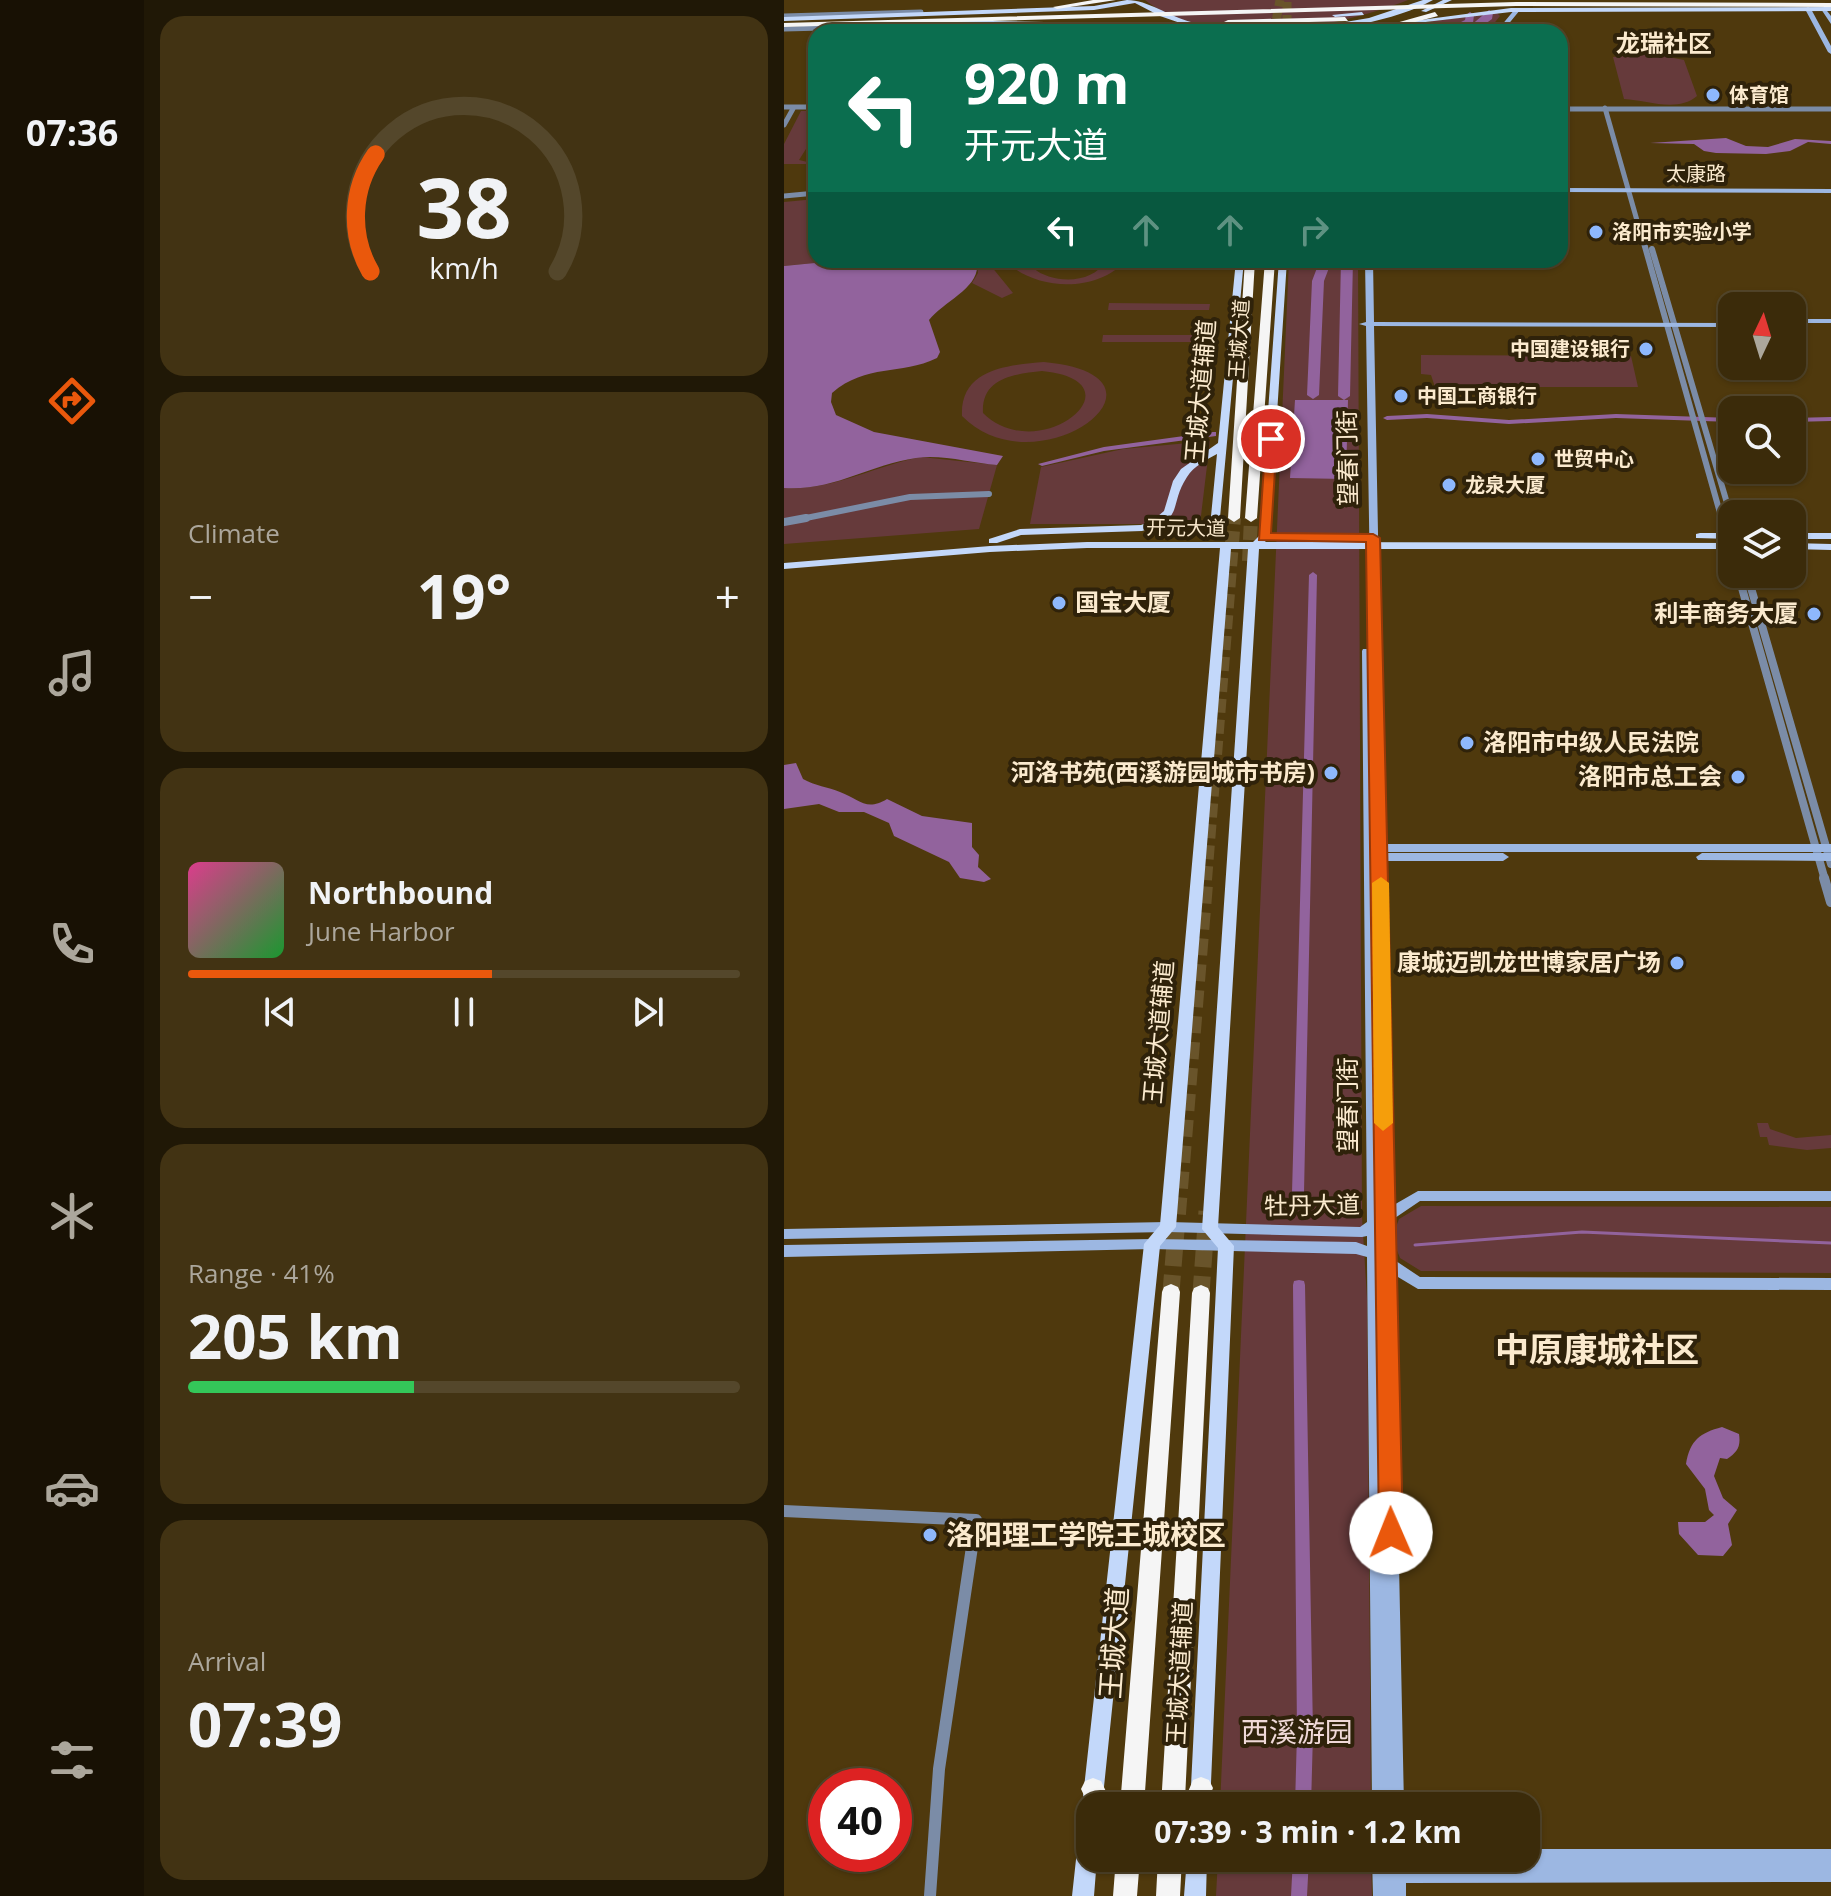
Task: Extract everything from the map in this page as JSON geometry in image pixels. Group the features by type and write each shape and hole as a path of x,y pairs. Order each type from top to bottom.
{"highway":[{"path":"937,15 1112,0"},
{"path":"1261,24 1264,0"},
{"path":"1301,0 1301,24"},
{"path":"1332,2 1356,0"},
{"path":"1122,15 1335,15 1360,12 1393,0"},
{"path":"1061,13 1405,0"},
{"path":"784,22 937,15 1552,0"},
{"path":"1670,0 1829,6"},
{"path":"1734,0 1749,3"},
{"path":"1166,3 1196,18 1230,22 1319,20 1612,3"},
{"path":"1216,3 1239,5"},
{"path":"784,22 1612,3 1829,6"},
{"path":"1394,24 1413,18 1485,8"},
{"path":"952,20 1078,24"},
{"name":"王城大道","path":"1234,518 1249,268"},
{"name":"王城大道","path":"1251,518 1270,268"},
{"path":"1233,320 1247,307"},
{"path":"1267,308 1279,321"},
{"name":"王城大道","path":"1133,1792 1171,1292"},
{"path":"1174,1792 1201,1293"},
{"path":"1125,1896 1126,1872"},
{"path":"1168,1896 1170,1872"}],"main road":[{"path":"1335,15 1380,12 1414,0"},
{"path":"1343,24 1370,20 1430,0"},
{"path":"1368,24 1421,12 1449,0"},
{"path":"937,15 1094,8 1135,1 1164,17 1187,24"},
{"path":"1135,1 1172,24"},
{"path":"1384,24 1514,10 1749,3 1808,9 1829,6"},
{"path":"1087,24 1105,16 1104,11 1094,8"},
{"path":"1407,24 1429,18"},
{"path":"784,22 1044,24"},
{"path":"1128,24 1157,24"},
{"name":"王城大道辅道","path":"1168,1227 1220,542 1222,445 1239,268"},
{"path":"1226,1246 1210,1229 1259,542 1282,268"},
{"path":"993,541 1020,532 1142,528 1158,523 1171,513 1185,471 1222,445"},
{"path":"1806,536 1831,536"},
{"name":"开元大道","path":"784,558 993,541 1718,543"},
{"name":"开元大道","path":"784,566 993,548 1220,542"},
{"path":"1806,546 1831,547"},
{"path":"1096,1792 1152,1244 1168,1227"},
{"name":"王城大道辅道","path":"1198,1792 1226,1246"},
{"path":"1083,1896 1085,1872"},
{"path":"1195,1896 1196,1872"}],"street":[{"path":"1829,6 1831,22"},
{"path":"1808,9 1831,52"},
{"path":"1501,24 1514,10"},
{"path":"1504,24 1514,10"},
{"path":"784,107 808,107"},
{"path":"784,125 794,107"},
{"path":"1568,108 1831,109"},
{"path":"1607,108 1718,500"},
{"name":"太康路","path":"1568,190 1831,198"},
{"name":"太康路","path":"1568,197 1831,191"},
{"path":"784,193 808,192"},
{"name":"望春门街","path":"1363,268 1370,542 1379,1222 1395,1792"},
{"name":"望春门街","path":"1366,322 1369,268"},
{"path":"1366,322 1718,323"},
{"path":"1806,323 1831,323"},
{"path":"1698,428 1724,500"},
{"path":"784,522 910,497 989,494"},
{"path":"1742,588 1826,854"},
{"path":"1751,588 1826,854 1831,902"},
{"path":"1375,853 1826,854"},
{"name":"牡丹大道","path":"784,1234 1168,1227 1362,1232 1418,1196 1831,1196"},
{"name":"牡丹大道","path":"784,1251 1152,1244 1356,1248 1380,1257 1418,1283 1831,1284"},
{"name":"望春门街","path":"1380,1257 1381,1792"},
{"path":"784,1511 976,1520 939,1769 930,1896"},
{"path":"1540,1858 1831,1858"},
{"path":"1540,1868 1831,1873"},
{"path":"1382,1896 1388,1872"},
{"path":"1391,1872 1397,1896"}],"green space":[{"path":"1145,0 1408,0 1321,24 1198,24 1172,16"},
{"path":"1497,13 1500,16 1494,24 1411,24"},
{"path":"1648,53 1684,60 1697,96 1671,105 1624,99 1613,57"},
{"path":"801,111 808,111 808,146 799,160 808,164 784,164 784,144"},
{"path":"808,200 808,264 784,266 784,202"},
{"path":"978,268 993,268 1013,293 1002,298 972,283"},
{"path":"1014,268 1033,268 1051,277 1072,279 1082,278 1100,268 1116,268 1101,278 1069,284 1037,280"},
{"name":"西溪游园","path":"1289,268 1358,268 1362,1217 1367,1298 1371,1792 1221,1792"},
{"path":"1109,303 1210,304 1209,310 1108,310"},
{"path":"1103,335 1207,335 1206,342 1102,342"},
{"path":"1421,355 1631,356 1638,387 1435,387 1431,375 1421,374"},
{"path":"1044,362 1086,371 1105,387 1104,406 1087,423 1061,436 1028,442 993,436 962,416 963,400 977,379 1001,368","holes":["1042,371 1071,378 1084,390 1084,403 1072,417 1054,427 1031,431 1006,428 983,413 987,392 1010,376"]},
{"path":"1210,441 1200,524 1030,524 1041,467 1123,449"},
{"path":"921,457 997,465 979,529 784,544 784,488 819,486"},
{"path":"1757,1123 1768,1123 1770,1129 1796,1138 1831,1135 1831,1148 1807,1150 1769,1145 1767,1137 1760,1137"},
{"path":"1421,1206 1831,1207 1831,1273 1421,1271 1400,1258 1392,1238 1399,1219"},
{"path":"1217,1872 1371,1872 1372,1896 1216,1896"}],"shaded area":[{"path":"1726,138 1746,146 1768,147 1795,139 1831,141 1831,144 1808,142 1790,151 1766,154 1716,153 1704,151 1694,144 1650,143"},
{"path":"808,264 808,268 976,268 967,287 929,320 940,352 937,358 910,367 858,377 832,393 831,402 836,415 874,432 1003,456 997,465 946,458 916,458 819,486 784,488 784,266"},
{"path":"1295,400 1348,400 1346,479 1290,478"},
{"path":"796,763 803,779 863,803 880,803 887,799 922,816 972,823 972,847 979,855 978,867 991,879 984,882 960,878 949,862 894,836 889,823 864,812 839,812 819,804 784,809 784,765"},
{"path":"1722,1427 1739,1434 1738,1449 1727,1459 1720,1458 1714,1476 1723,1498 1737,1510 1728,1524 1732,1545 1723,1556 1698,1555 1679,1534 1678,1522 1705,1522 1714,1515 1709,1510 1705,1489 1686,1464 1693,1443"}],"waterway":[{"path":"1479,24 1489,17 1489,13"},
{"path":"1463,24 1470,21 1470,15"},
{"path":"1313,395 1318,281 1323,268"},
{"path":"1344,396 1347,268"},
{"path":"1387,418 1427,416 1509,422 1616,416 1718,420"},
{"path":"1806,420 1831,419"},
{"path":"1042,464 1104,449 1213,434"},
{"path":"1298,1193 1313,575"},
{"path":"1415,1245 1582,1232 1831,1243"},
{"path":"1299,1285 1303,1792"},
{"path":"1299,1896 1300,1872"}],"tunnel":[{"path":"1276,24 1280,0"},
{"path":"1287,2 1287,24"},
{"path":"1205,880 1234,518"},
{"path":"1249,561 1251,518"},
{"path":"1171,1292 1205,878"},
{"path":"1201,1293 1207,1211"}],"slow traffic":[{"path":"1381,883 1383,1123"}],"place":[{"name":"体育馆","path":"1713,95"},
{"name":"洛阳市实验小学","path":"1596,232"},
{"name":"中国建设银行","path":"1646,349"},
{"name":"中国工商银行","path":"1401,396"},
{"name":"世贸中心","path":"1538,459"},
{"name":"龙泉大厦","path":"1449,485"},
{"name":"国宝大厦","path":"1059,603"},
{"name":"利丰商务大厦","path":"1814,614"},
{"name":"洛阳市中级人民法院","path":"1467,743"},
{"name":"河洛书苑(西溪游园城市书房)","path":"1331,773"},
{"name":"洛阳市总工会","path":"1738,777"},
{"name":"康城迈凯龙世博家居广场","path":"1677,963"},
{"name":"洛阳理工学院王城校区","path":"930,1535"}],"district":[{"name":"龙瑞社区","path":"1664,44"},
{"name":"中原康城社区","path":"1597,1350"}],"route":[{"path":"1271,439 1264,537 1373,538 1391,1533"}]}
